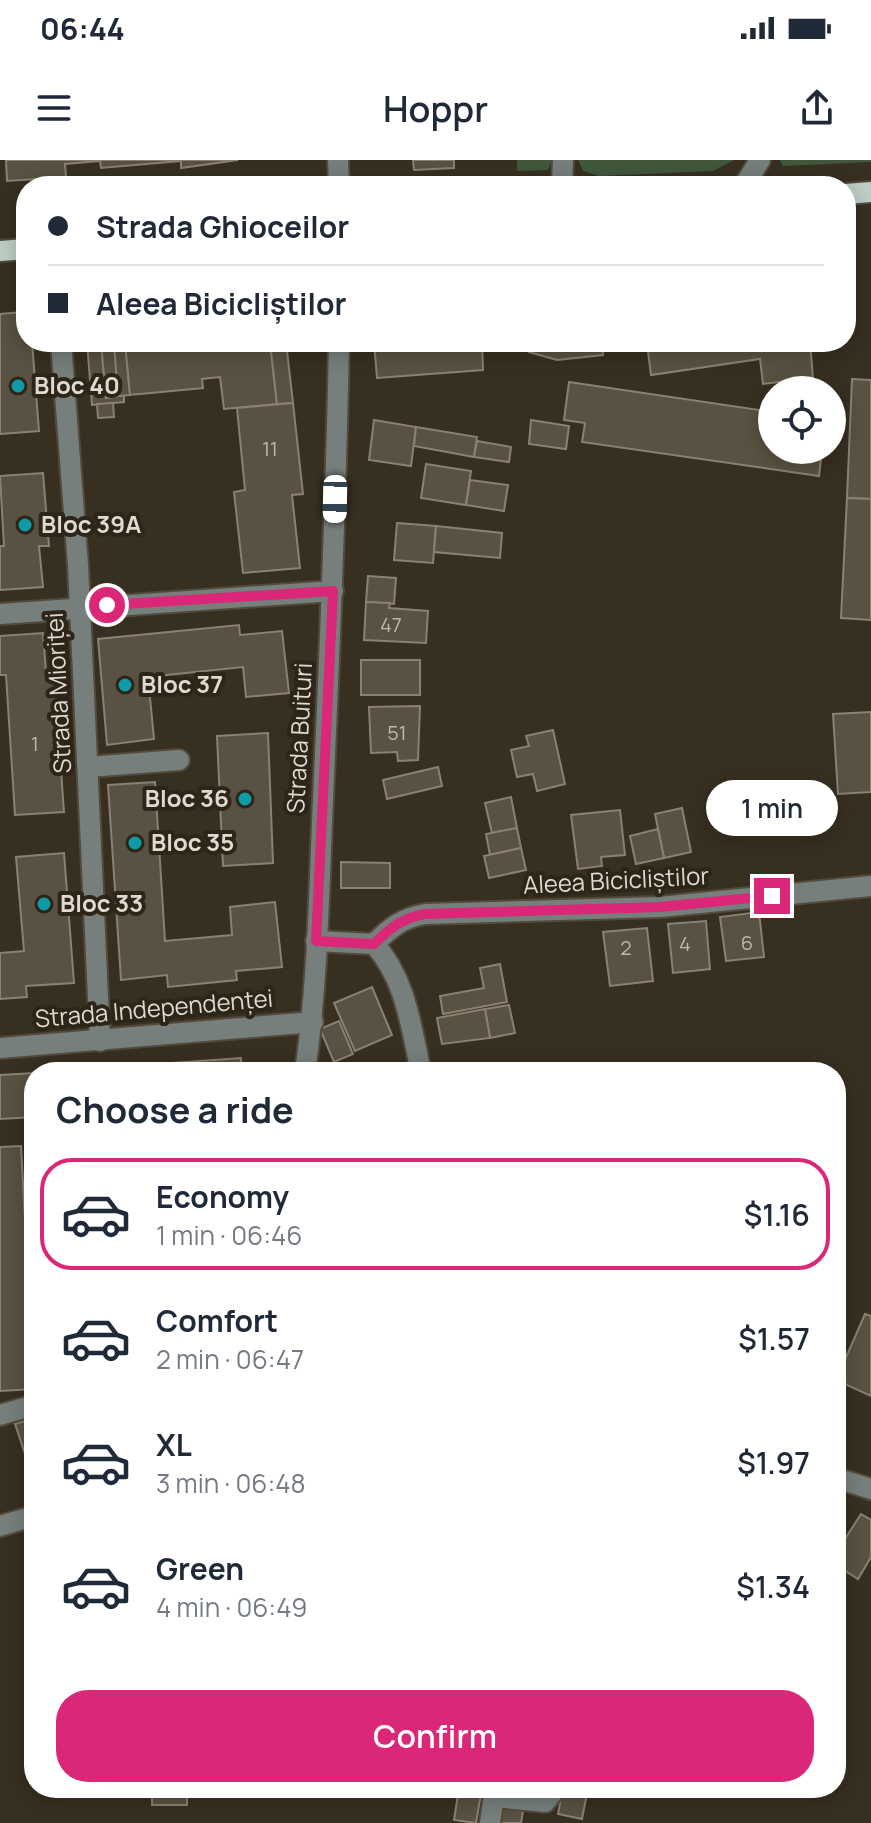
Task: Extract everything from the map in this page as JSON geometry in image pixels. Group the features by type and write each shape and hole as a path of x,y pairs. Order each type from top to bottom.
{"street":[{"name":"Strada Mioriței","path":"62,352 81,607 100,1041"},
{"name":"Strada Buituri","path":"307,1062 313,1022 333,591 339,352"},
{"path":"0,614 333,591"},
{"path":"88,767 179,760"},
{"name":"Aleea Bicicliștilor","path":"374,944 393,925 408,917 425,914 660,907 871,886"},
{"path":"316,941 374,944 394,970 402,990 419,1062"},
{"name":"Strada Independenței","path":"0,1048 313,1022"},
{"path":"0,1415 24,1408"},
{"path":"846,1481 871,1489"},
{"path":"0,1526 24,1519"},
{"path":"490,1823 494,1798"},
{"path":"523,1798 545,1802 548,1798"}],"green space":[{"path":"517,160 552,160 548,170 517,171"},
{"path":"578,160 734,160 713,171 599,176 583,171"},
{"path":"780,160 871,160 871,162 783,166"}],"building":[{"path":"6,160 238,160 181,168 181,161 101,168 100,161 65,164 66,176 16,176 16,180 7,181"},
{"path":"413,160 454,160 454,168 414,170"},
{"name":"Bloc 40","path":"16,313 16,352 33,352 39,431 0,434 0,314"},
{"path":"88,352 102,352 106,398 124,395 124,402 92,405"},
{"path":"102,352 115,352 118,396 106,398"},
{"path":"115,352 126,352 130,395 118,396"},
{"path":"126,352 271,352 277,404 224,409 220,377 202,379 203,388 130,395"},
{"path":"271,352 287,352 293,403 277,404"},
{"path":"375,352 482,352 483,370 377,378"},
{"path":"529,352 603,352 603,355 557,360"},
{"path":"648,352 811,352 813,376 762,376 760,359 651,375"},
{"path":"852,379 871,380 871,499 847,498"},
{"path":"569,382 758,410 758,464 820,464 819,476 582,442 585,423 564,420"},
{"path":"113,403 114,417 98,418 97,404"},
{"path":"293,403 303,494 292,495 300,568 243,573 234,492 245,490 237,408"},
{"path":"374,420 416,427 411,466 369,460"},
{"path":"531,420 569,426 566,449 529,444"},
{"path":"416,427 477,437 474,457 414,446"},
{"path":"477,441 511,447 509,462 474,457"},
{"path":"426,464 471,471 466,505 421,498"},
{"name":"Bloc 39A","path":"43,473 49,546 39,546 43,587 0,590 0,546 4,546 0,476"},
{"path":"470,480 508,485 504,511 466,505"},
{"path":"847,498 871,499 871,620 841,618"},
{"path":"397,523 436,526 433,563 394,560"},
{"path":"436,526 502,533 500,558 434,552"},
{"path":"368,576 396,578 394,604 366,602"},
{"path":"366,602 390,603 389,608 428,611 426,643 364,640"},
{"name":"Bloc 37","path":"239,625 240,635 282,631 289,693 246,697 243,667 148,677 154,739 107,745 98,639"},
{"path":"43,633 46,672 54,672 64,812 15,815 6,675 0,675 0,636"},
{"path":"361,660 420,660 420,695 361,695"},
{"path":"420,706 418,760 398,761 397,752 371,753 369,707"},
{"path":"871,712 871,792 838,794 833,714"},
{"path":"553,730 565,784 537,791 533,774 517,777 511,750 529,746 526,736"},
{"name":"Bloc 36","path":"268,733 273,863 223,866 217,736"},
{"path":"438,767 442,786 387,799 383,780"},
{"name":"Bloc 35","path":"155,782 165,941 232,935 230,907 275,902 282,967 236,971 237,980 168,987 167,975 121,980 108,785"},
{"path":"511,797 517,828 492,833 485,803"},
{"path":"682,808 691,852 664,858 655,814"},
{"path":"620,810 625,855 601,857 602,866 578,869 571,815"},
{"path":"517,828 521,848 490,855 486,834"},
{"path":"658,829 664,858 636,864 630,836"},
{"path":"521,848 526,870 489,878 484,856"},
{"name":"Bloc 33","path":"64,853 74,983 26,986 27,997 0,999 0,953 24,951 16,857"},
{"path":"341,862 390,863 390,888 341,888"},
{"path":"759,912 764,957 726,961 720,917"},
{"path":"706,921 710,969 673,973 668,924"},
{"path":"647,928 653,981 610,986 603,932"},
{"path":"500,964 507,1002 443,1014 440,996 484,988 480,968"},
{"path":"372,987 392,1035 355,1051 334,1003"},
{"path":"509,1005 515,1033 490,1038 485,1009"},
{"path":"485,1009 490,1038 442,1044 437,1018"},
{"path":"339,1021 353,1054 334,1062 320,1029"},
{"path":"241,1058 241,1062 185,1062"},
{"path":"24,1074 24,1118 0,1119 0,1075"},
{"path":"21,1146 24,1390 0,1391 0,1147"},
{"path":"865,1314 871,1316 871,1396 846,1385 846,1357"},
{"path":"24,1421 24,1451 15,1424"},
{"path":"861,1514 871,1520 871,1557 858,1579 846,1571 846,1537"},
{"path":"152,1798 187,1798 187,1805 152,1805"},
{"path":"457,1798 480,1798 476,1823 454,1820"},
{"path":"561,1798 586,1798 582,1819 558,1814"},
{"path":"499,1807 523,1811 521,1823 497,1823"}],"place":[{"name":"Bloc 40","path":"18,386"},
{"name":"Bloc 39A","path":"25,525"},
{"name":"Bloc 37","path":"125,685"},
{"name":"Bloc 36","path":"245,799"},
{"name":"Bloc 35","path":"135,843"},
{"name":"Bloc 33","path":"44,904"}],"route":[{"path":"107,605 333,591 316,941 374,944 393,925 408,917 425,914 660,907 772,896"}]}
